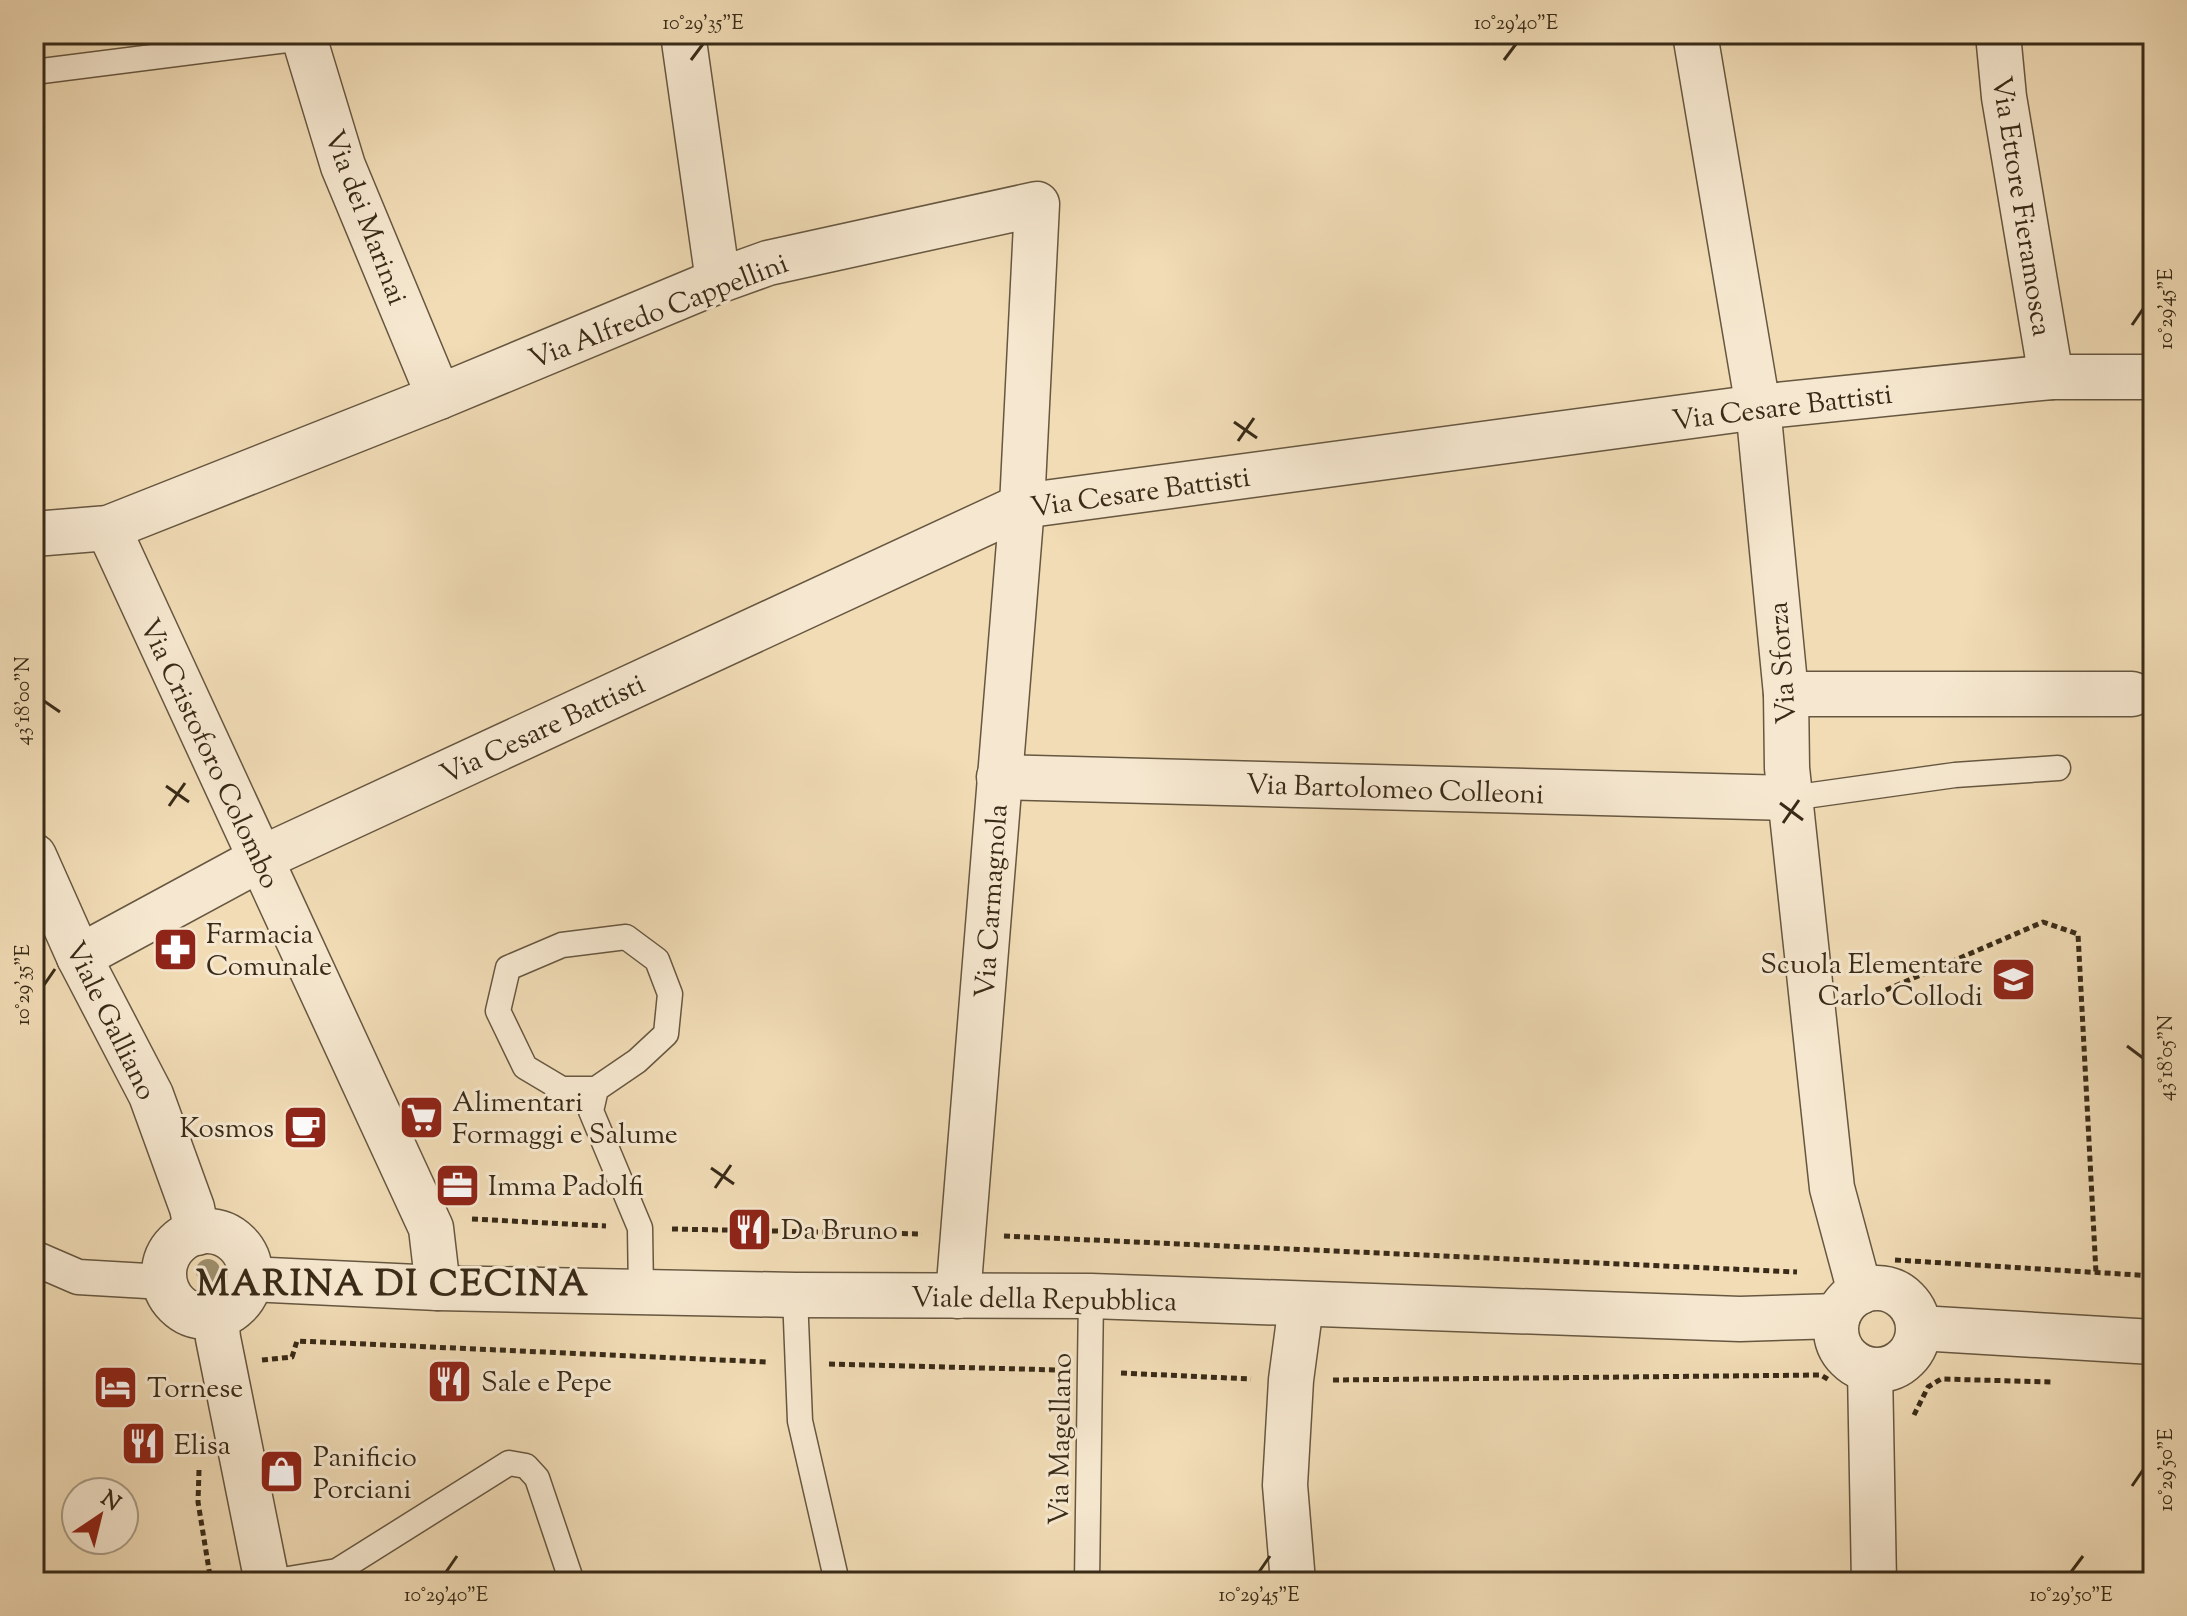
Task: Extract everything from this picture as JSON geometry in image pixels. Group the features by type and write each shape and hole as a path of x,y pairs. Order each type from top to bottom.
{"street":[{"path":"683,34 718,281"},
{"name":"Via Sforza","path":"1695,34 1758,407 1786,694 1787,768 1832,1188 1862,1289"},
{"name":"Via Ettore Fieramosca","path":"1998,34 2004,97 2051,377"},
{"name":"Via dei Marinai","path":"303,36 343,166 439,397"},
{"name":"Via Alfredo Cappellini","path":"39,537 108,528 768,263 1037,204 1022,506"},
{"name":"Via Cesare Battisti","path":"59,937 260,859 1022,506 1758,407 2051,377 2153,377"},
{"name":"Via Carmagnola","path":"958,1296 1022,506"},
{"name":"Via Cristoforo Colombo","path":"108,528 431,1228 438,1288"},
{"path":"1786,694 2132,694"},
{"name":"Via Bartolomeo Colleoni","path":"999,777 1791,798"},
{"name":"Viale Galliano","path":"34,856 59,937 151,1095 192,1208 197,1233"},
{"path":"211,1231 235,1242 249,1265 250,1279 248,1290 235,1308 216,1317 202,1317 189,1314 169,1295 164,1282 164,1269 167,1256 185,1237 211,1231"},
{"path":"34,1258 78,1277"},
{"path":"34,1288 78,1277 164,1282"},
{"name":"Viale della Repubblica","path":"250,1279 438,1288 795,1295 1091,1296 1740,1319 1877,1288 1897,1293 1913,1308 1919,1328"},
{"path":"1862,1289 1836,1336 1839,1346 1851,1361 1870,1370 1888,1370 1905,1361 1916,1346 1919,1328 2094,1341 2153,1342"},
{"path":"1293,1582 1285,1485 1291,1380 1301,1305"},
{"path":"216,1317 269,1582"},
{"path":"1870,1370 1874,1582"}],"lane":[{"path":"34,72 303,36"},
{"path":"1791,798 1955,775 2058,768"},
{"path":"596,1089 562,1089 525,1067 498,1011 508,968 562,945 626,937 657,960 670,994 666,1034 637,1061 596,1089 591,1111 640,1228 641,1292"},
{"path":"795,1295 800,1421 837,1582"},
{"name":"Via Magellano","path":"1087,1582 1091,1296"},
{"path":"269,1582 337,1571 509,1463 526,1466 537,1478 572,1582"}],"path":[{"path":"1886,990 2043,922 2078,934 2096,1273"},
{"path":"431,1228 459,1219 640,1228 929,1234"},
{"path":"991,1235 1810,1273"},
{"path":"1862,1289 2096,1273 2153,1276"},
{"path":"261,1371 262,1360 292,1357 297,1341 781,1363"},
{"path":"828,1364 1060,1370"},
{"path":"1106,1372 1262,1379"},
{"path":"1326,1380 1803,1376"},
{"path":"1941,1379 2062,1382"},
{"path":"199,1461 198,1502 211,1582"}],"place":[{"name":"Farmacia Comunale","path":"175,949"},
{"name":"Scuola Elementare Carlo Collodi","path":"2014,979"},
{"name":"Alimentari Formaggi e Salume","path":"421,1117"},
{"name":"Kosmos","path":"305,1127"},
{"name":"Imma Padolfi","path":"457,1185"},
{"name":"Da Bruno","path":"750,1229"},
{"name":"Sale e Pepe","path":"450,1381"},
{"name":"Tornese","path":"116,1387"},
{"name":"Elisa","path":"143,1444"},
{"name":"Panificio Porciani","path":"282,1472"}],"district":[{"name":"MARINA DI CECINA","path":"393,1282"}]}
